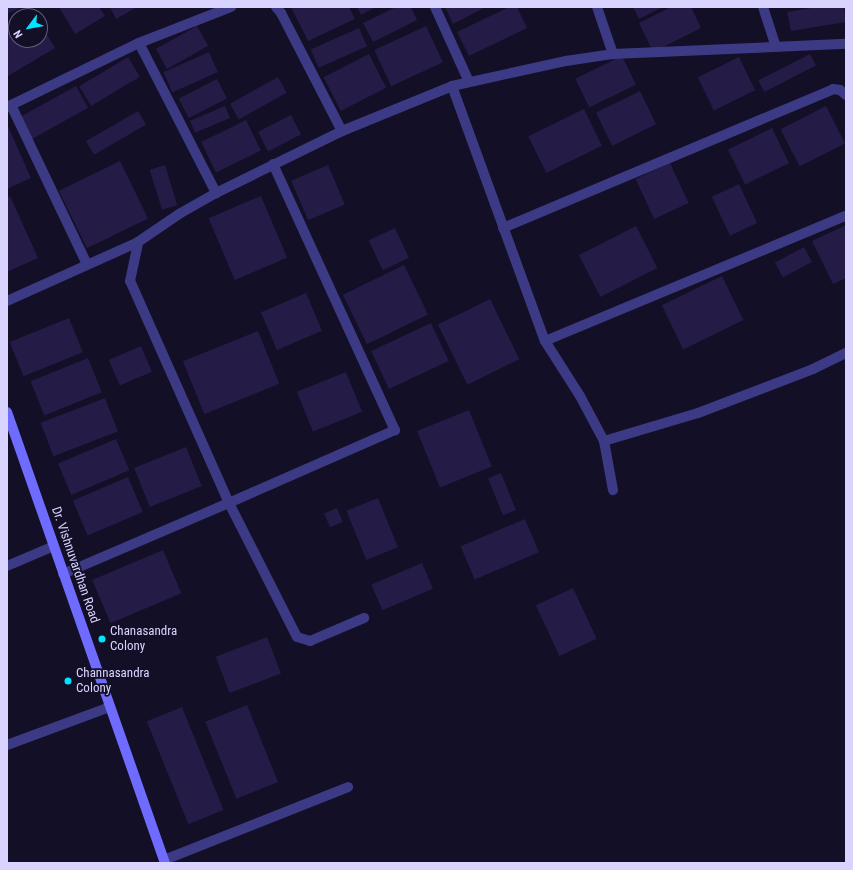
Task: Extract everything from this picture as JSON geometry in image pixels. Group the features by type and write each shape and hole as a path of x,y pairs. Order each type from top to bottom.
{"main road":[{"name":"Dr. Vishnuvardhan Road","path":"7,412 110,707 162,862"}],"street":[{"path":"87,264 9,106 139,43 231,7"},
{"path":"276,7 281,13 342,130"},
{"path":"435,7 469,82"},
{"path":"597,7 614,54"},
{"path":"763,7 776,47"},
{"path":"139,43 216,193"},
{"path":"7,301 138,242 179,214 216,193 342,130 452,86 566,61 614,54 846,44"},
{"path":"452,86 545,341 580,396 604,441 613,490"},
{"path":"503,228 832,89 840,90 846,94"},
{"path":"63,574 395,430 274,164"},
{"path":"545,341 846,216"},
{"path":"138,242 130,281 229,503 297,637 310,641 364,618"},
{"path":"604,441 698,413 813,369 846,353"},
{"path":"7,566 54,546"},
{"path":"7,746 110,707"},
{"path":"162,862 348,787"}],"building":[{"path":"7,7 22,7 8,8 7,14"},
{"path":"59,7 99,7 105,16 75,34"},
{"path":"110,7 137,7 116,19"},
{"path":"291,7 349,7 355,19 308,41"},
{"path":"357,7 376,7 361,15"},
{"path":"396,7 411,7 417,20 373,42 363,23"},
{"path":"445,7 486,7 453,24"},
{"path":"509,7 517,7 527,28 469,56 457,32"},
{"path":"633,7 663,7 639,19"},
{"path":"671,7 691,7 701,28 653,52 639,23"},
{"path":"817,7 844,7 846,22 791,31 787,12"},
{"path":"7,24 8,48 48,48 48,36 55,48 8,76"},
{"path":"197,26 208,46 167,69 156,49"},
{"path":"426,26 443,62 391,86 374,50"},
{"path":"359,28 367,46 319,68 311,50"},
{"path":"209,52 218,72 172,92 163,72"},
{"path":"369,54 386,88 341,111 324,77"},
{"path":"810,54 816,66 764,92 758,80"},
{"path":"622,56 636,85 589,108 575,79"},
{"path":"128,57 140,77 91,106 79,86"},
{"path":"739,57 755,90 714,110 698,77"},
{"path":"278,77 287,93 239,119 230,104"},
{"path":"217,79 227,99 189,118 179,99"},
{"path":"76,86 88,108 32,139 20,117"},
{"path":"640,91 656,124 612,146 596,112"},
{"path":"225,106 230,118 195,133 190,121"},
{"path":"826,106 845,143 800,167 781,129"},
{"path":"584,109 602,146 546,173 528,136"},
{"path":"138,111 146,125 94,155 86,141"},
{"path":"291,115 301,135 268,151 258,132"},
{"path":"246,120 261,151 216,172 201,142"},
{"path":"7,124 31,178 7,189"},
{"path":"772,128 789,163 745,185 728,149"},
{"path":"120,161 148,219 87,248 59,191"},
{"path":"670,163 689,203 654,219 636,179"},
{"path":"165,165 177,205 162,210 150,170"},
{"path":"328,165 345,205 308,220 291,181"},
{"path":"739,184 757,223 730,236 712,197"},
{"path":"10,196 38,258 7,272 7,198"},
{"path":"261,196 287,258 235,280 209,218"},
{"path":"846,225 846,278 833,284 812,241"},
{"path":"636,226 657,268 600,297 579,255"},
{"path":"395,228 409,258 383,270 369,240"},
{"path":"804,247 812,262 783,278 775,262"},
{"path":"404,265 428,314 367,344 343,295"},
{"path":"722,276 743,320 683,349 662,305"},
{"path":"306,293 322,331 277,350 261,312"},
{"path":"490,299 519,359 467,385 438,324"},
{"path":"69,318 83,352 24,376 10,342"},
{"path":"431,323 449,361 389,389 371,351"},
{"path":"258,331 279,384 204,414 183,361"},
{"path":"141,346 152,372 120,385 109,360"},
{"path":"88,358 102,392 44,416 31,381"},
{"path":"346,372 362,412 313,432 297,392"},
{"path":"105,398 118,432 53,456 41,423"},
{"path":"469,410 492,467 440,488 417,431"},
{"path":"116,439 129,470 71,495 58,464"},
{"path":"186,447 202,486 150,507 134,468"},
{"path":"501,473 516,510 503,515 488,478"},
{"path":"128,477 143,512 88,535 73,500"},
{"path":"378,498 398,547 366,560 346,511"},
{"path":"337,508 343,522 330,527 324,513"},
{"path":"525,519 539,552 475,579 461,546"},
{"path":"163,550 181,593 110,623 92,580"},
{"path":"422,563 433,589 382,610 371,584"},
{"path":"573,588 597,639 560,656 536,605"},
{"path":"267,637 281,673 230,693 216,657"},
{"path":"247,705 278,782 236,799 205,722"},
{"path":"182,707 224,810 188,824 147,721"}],"place":[{"name":"Chanasandra Colony","path":"102,639"},
{"name":"Channasandra Colony","path":"68,681"}]}
